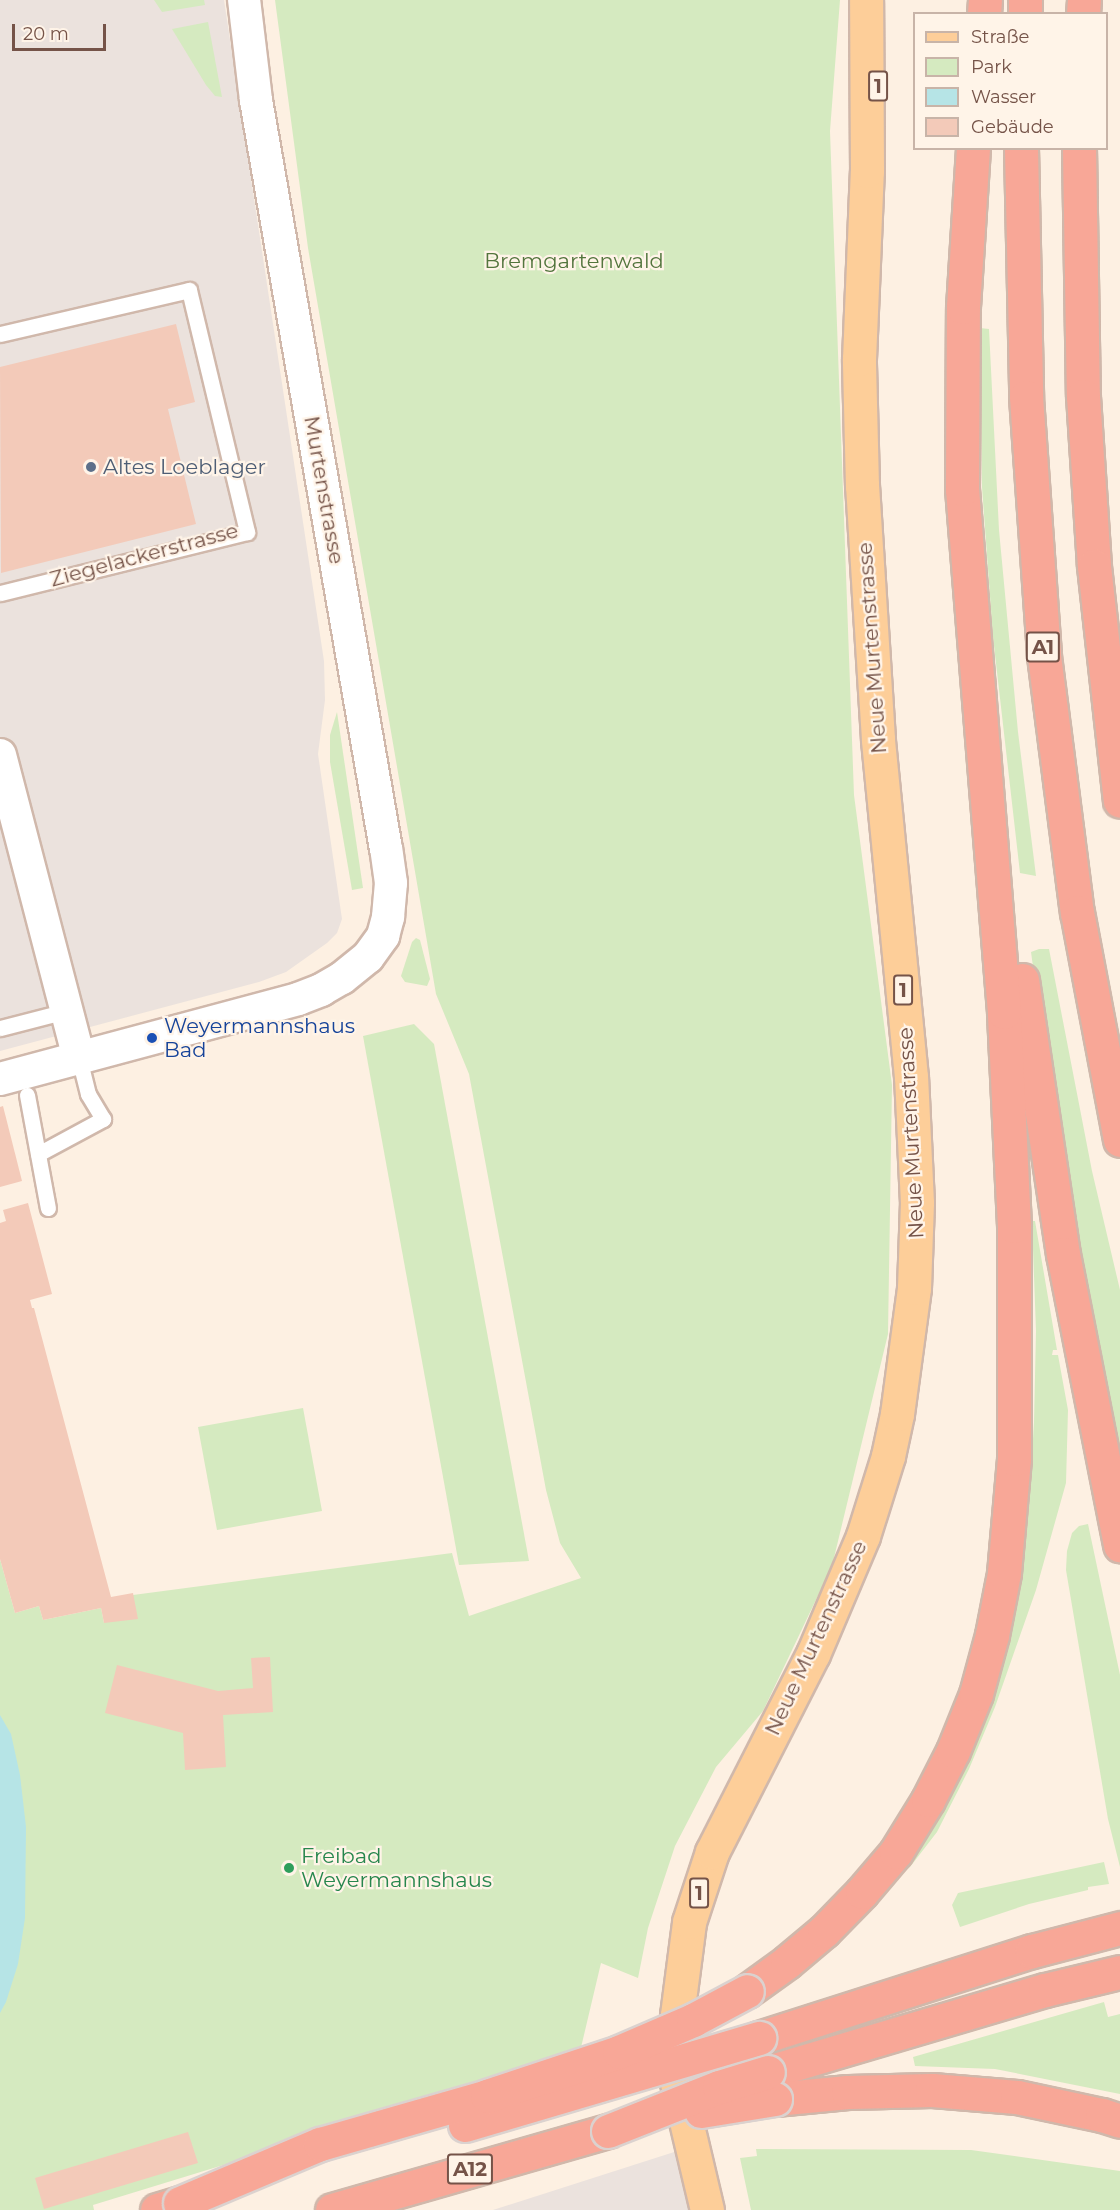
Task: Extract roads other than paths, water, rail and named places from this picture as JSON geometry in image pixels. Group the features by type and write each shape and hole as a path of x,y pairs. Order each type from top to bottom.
{"highway":[{"path":"169,2206 320,2144 487,2096 619,2052 693,2019 747,1991 824,1931 862,1892 896,1852 928,1800 953,1751 976,1694 992,1635 1004,1573 1014,1460 1014,1226 1004,1012 988,844 981,714 966,544 961,409 963,308 973,150"},
{"name":"A1","path":"1021,150 1026,397 1044,656 1077,912 1120,1140"},
{"path":"1079,150 1081,333 1089,491 1101,651 1120,801"},
{"path":"981,714 1005,842 1026,1010 1063,1254 1120,1545"},
{"path":"169,2206 526,2108 759,2038 1032,1950 1120,1928"},
{"path":"599,2122 668,2117 771,2085 1045,1990 1120,1971"},
{"path":"771,2085 848,2092 932,2090 1017,2097 1120,2121"},
{"name":"A12","path":"332,2210 599,2122"}],"main road":[{"name":"Neue Murtenstrasse","path":"678,2094 675,2075 677,2015 689,1922 712,1852 822,1635 863,1536 888,1456 910,1331 917,1203 913,1109 878,728 863,507 859,359 867,171 866,0"},
{"name":"Neue Murtenstrasse","path":"867,171 889,0"},
{"name":"1","path":"678,2094 707,2210"}],"street":[{"name":"Murtenstrasse","path":"0,1079 298,999 321,990 354,969 368,957 383,936 391,900 391,883 256,100 244,0"},
{"path":"0,755 79,1058"}],"lane":[{"name":"Ziegelackerstrasse","path":"0,334 189,290 247,532 0,593"},
{"path":"0,1028 66,1011"},
{"path":"38,1154 103,1119 88,1094 79,1058"},
{"path":"27,1095 48,1208"},
{"path":"317,2210 379,2185 599,2122 678,2094"}],"water":[{"path":"0,1715 11,1734 20,1775 26,1827 25,1918 18,1964 6,2002 0,2013"}],"place":[{"name":"Altes Loeblager","path":"91,467"},
{"name":"Weyermannshaus Bad","path":"152,1038"},
{"name":"Freibad Weyermannshaus","path":"289,1868"}],"park label":[{"name":"Bremgartenwald","path":"574,261"}]}
